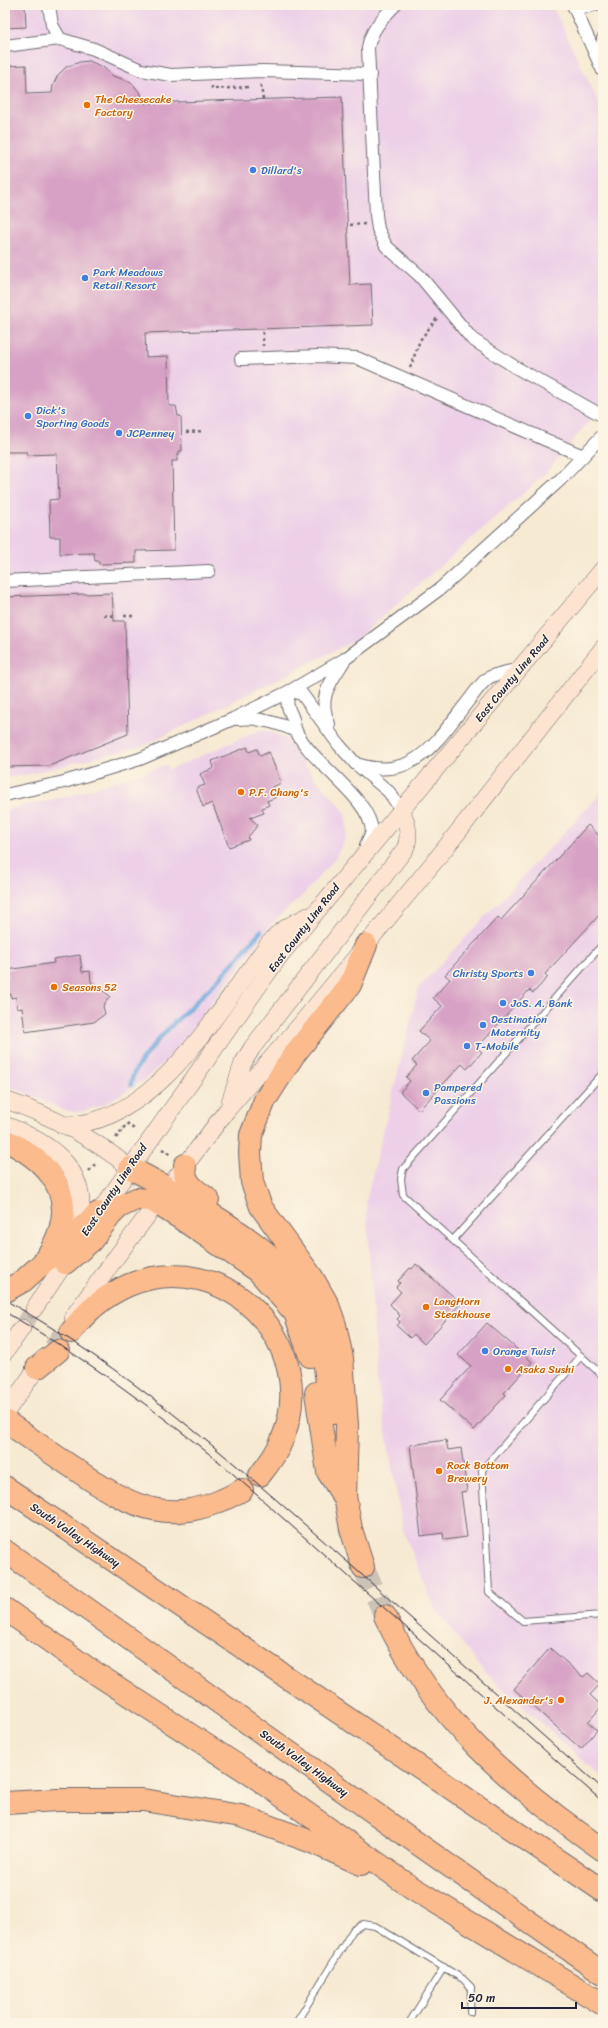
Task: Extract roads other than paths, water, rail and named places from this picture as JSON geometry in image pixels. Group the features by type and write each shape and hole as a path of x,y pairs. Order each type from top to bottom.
{"highway":[{"path":"345,1499 347,1425 342,1358 335,1325 328,1305 312,1277 261,1207 252,1182 250,1153 251,1135 264,1100 293,1056 350,985 366,946"},
{"path":"5,1140 24,1149 46,1167 55,1180 60,1191 62,1221 55,1243 44,1261"},
{"path":"181,1162 185,1177 190,1185 258,1230 281,1249 292,1261 312,1294 325,1329 334,1379 333,1410"},
{"path":"130,1168 255,1268 295,1313 307,1342 311,1357 328,1472 345,1499"},
{"path":"65,1263 90,1241 111,1215 121,1206 141,1198 163,1195 251,1240 274,1257 296,1283 313,1313 323,1354 333,1410 345,1499 351,1529 364,1567"},
{"path":"5,1291 23,1281 98,1213"},
{"path":"68,1330 112,1293 136,1283 158,1277 186,1276 200,1279 217,1284 239,1296 265,1322 278,1341 283,1351 290,1376 290,1401 287,1427 277,1450 260,1476"},
{"path":"37,1368 55,1349"},
{"path":"6,1416 49,1452 121,1499 154,1510 176,1512 207,1507 228,1499 242,1490"},
{"name":"South Valley Highway","path":"13,1493 354,1721 603,1891"},
{"name":"South Valley Highway","path":"5,1551 226,1707 447,1866 603,1973"},
{"path":"5,1609 86,1668 258,1779 411,1887 603,2004"},
{"path":"385,1616 402,1649 421,1679 445,1711 479,1751 540,1803 603,1850"},
{"path":"5,1803 58,1800 143,1800 241,1816 312,1842 411,1887"}],"main road":[{"name":"East County Line Road","path":"34,1309 98,1213 281,954 603,569"},
{"path":"68,1330 163,1195 181,1162 366,946 603,648"},
{"path":"227,1110 242,1064 252,1048 405,849 408,826 402,811"},
{"path":"62,1125 87,1122 108,1115 133,1102 160,1083 190,1051 279,932 318,909"},
{"path":"5,1100 24,1106 62,1125 107,1150 130,1168"},
{"path":"5,1125 44,1143 61,1158 72,1173 79,1187 82,1203 82,1218 65,1263"},
{"path":"5,1352 22,1328"},
{"path":"6,1416 37,1368"}],"street":[{"path":"49,5 52,25 60,40"},
{"path":"395,5 377,24 370,36 368,48 378,229 386,246 420,276 472,339 515,367 603,416"},
{"path":"575,5 581,7 594,5"},
{"path":"575,5 602,69"},
{"path":"602,69 603,39"},
{"path":"5,46 60,40 94,49 141,70 171,75 275,71 321,74 370,74"},
{"path":"241,359 318,356 357,358 583,456"},
{"path":"5,795 64,782 140,758 233,719 290,691 345,659 441,588 583,456 603,435"},
{"path":"5,581 209,571"},
{"path":"339,745 324,714 323,702 332,681 345,659"},
{"path":"356,764 375,768 386,768 407,764 414,761 429,749 487,679 520,669"},
{"path":"290,691 287,705 294,719 296,731 322,765 362,805 370,819 372,832 349,872"},
{"path":"290,691 302,694 339,745 356,764 389,792 402,811"},
{"path":"233,719 263,719 296,731"}],"lane":[{"path":"603,944 404,1169 402,1180 403,1195 603,1376"},
{"path":"453,1240 603,1073"},
{"path":"581,1356 482,1470 489,1592 523,1621 603,1615"},
{"path":"296,2023 353,1930 363,1924 374,1926 463,1978 471,1987 470,2012"},
{"path":"409,2023 444,1967"}],"waterway":[{"path":"131,1085 134,1073 152,1046 214,984 261,931"}],"tunnel":[{"path":"22,1328 34,1309"},
{"path":"52,1347 65,1328"},
{"path":"363,1567 385,1616"}],"tram line":[{"path":"5,1300 92,1354 172,1413 250,1477 327,1544 603,1789"},
{"path":"5,1312 90,1365 171,1424 223,1465 603,1802"}],"place":[{"name":"The Cheesecake Factory","path":"87,105"},
{"name":"Dillard's","path":"253,170"},
{"name":"Park Meadows Retail Resort","path":"85,278"},
{"name":"Dick's Sporting Goods","path":"28,416"},
{"name":"JCPenney","path":"119,433"},
{"name":"P.F. Chang's","path":"241,792"},
{"name":"Christy Sports","path":"531,973"},
{"name":"Seasons 52","path":"54,987"},
{"name":"JoS. A. Bank","path":"503,1003"},
{"name":"Destination Maternity","path":"483,1025"},
{"name":"T-Mobile","path":"467,1046"},
{"name":"Pampered Passions","path":"426,1093"},
{"name":"LongHorn Steakhouse","path":"426,1307"},
{"name":"Orange Twist","path":"485,1351"},
{"name":"Asaka Sushi","path":"508,1369"},
{"name":"Rock Bottom Brewery","path":"439,1471"},
{"name":"J. Alexander's","path":"561,1700"}]}
